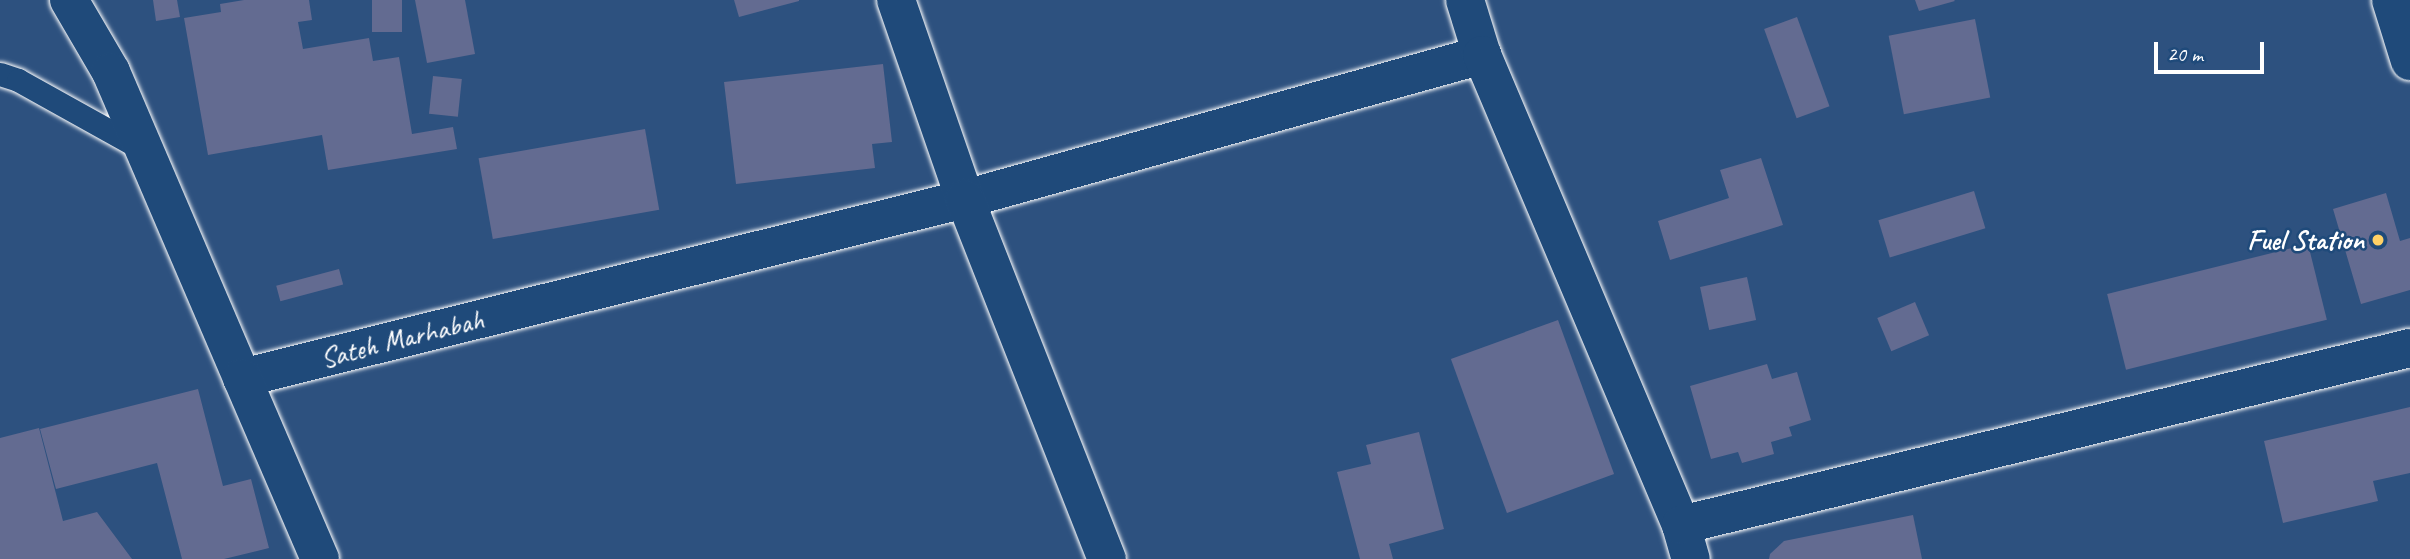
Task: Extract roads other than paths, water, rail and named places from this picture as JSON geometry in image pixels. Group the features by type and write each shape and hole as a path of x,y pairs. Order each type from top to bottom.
{"street":[{"path":"69,0 111,72 320,559"},
{"path":"896,0 965,199 1107,559"},
{"path":"1465,0 1482,55 1686,542 2410,348"},
{"path":"2391,0 2410,61"},
{"name":"Sateh Marhabah","path":"242,378 965,199 1482,55"}],"lane":[{"path":"0,74 18,80 144,150"}],"place":[{"name":"Fuel Station","path":"2378,240"}]}
